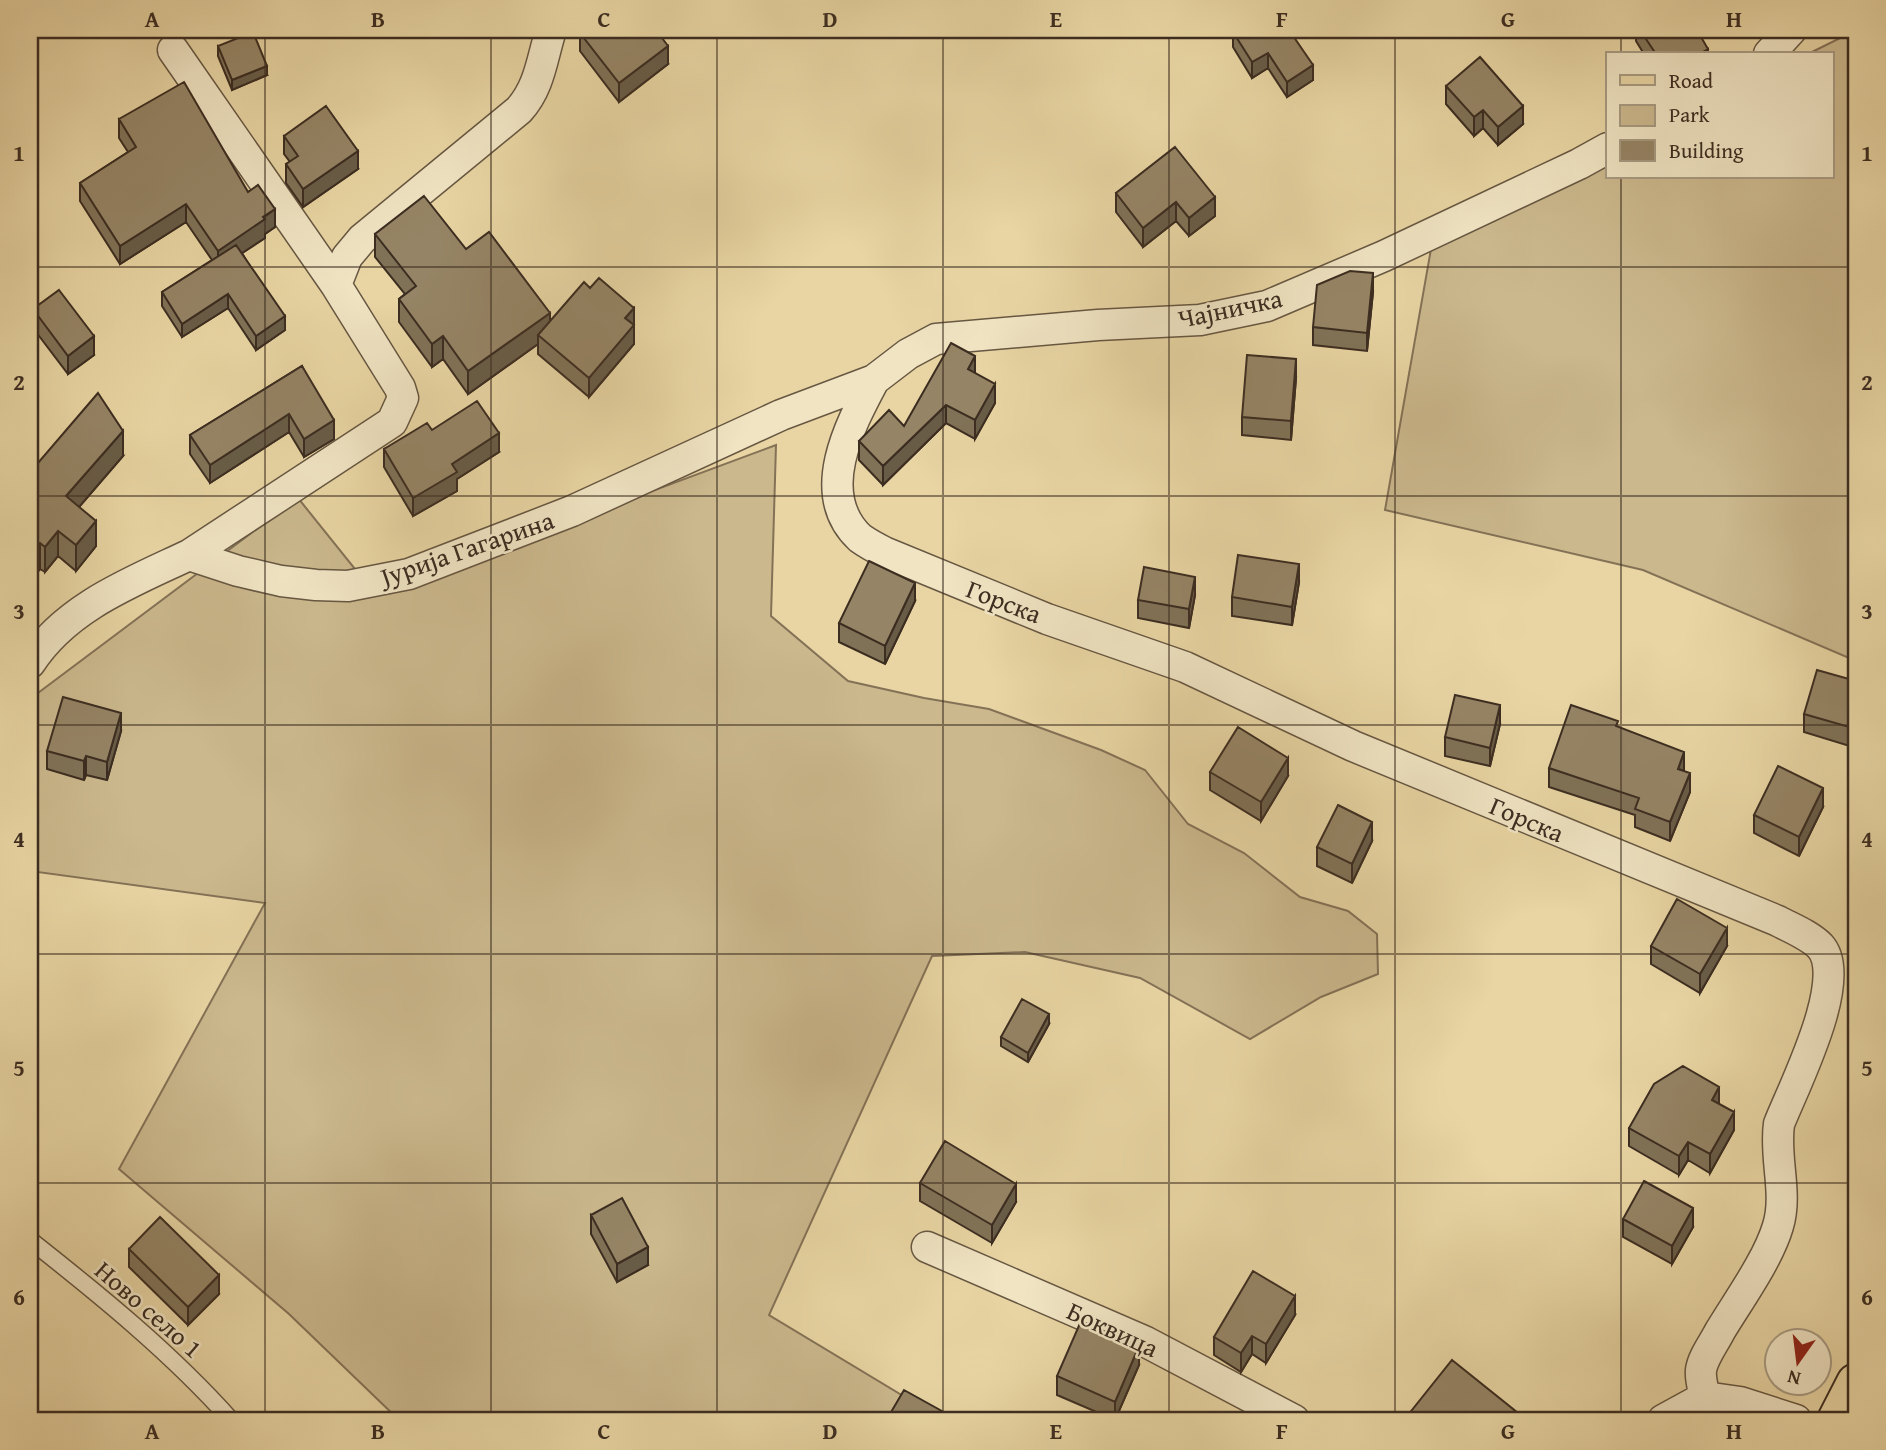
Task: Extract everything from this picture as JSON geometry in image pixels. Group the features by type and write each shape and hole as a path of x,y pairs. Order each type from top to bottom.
{"main road":[{"path":"1837,1420 1856,1383"}],"street":[{"path":"336,285 347,257 362,239 529,99 536,86 551,30"},
{"path":"1771,52 1791,30"},
{"path":"30,663 48,640 109,592 189,555 392,422 403,398 400,387 336,285 173,50"},
{"name":"Чајничка","path":"874,380 908,354 936,339 1098,325 1200,320 1267,306 1384,256 1606,149"},
{"name":"Јурија Гагарина","path":"189,555 238,571 281,581 316,585 348,586 409,574 572,511 781,415 874,380"},
{"name":"Горска","path":"874,380 853,421 839,461 840,506 860,538 884,552 1047,618 1185,667 1353,746 1778,920 1821,947 1828,964 1829,983 1822,1018 1779,1124 1776,1141 1782,1198 1778,1226 1766,1253 1701,1368 1705,1397"},
{"name":"Боквица","path":"927,1247 1146,1342 1294,1420"},
{"path":"1663,1420 1705,1397 1740,1402 1796,1420"}],"lane":[{"name":"Ново село 1","path":"30,1240 148,1337 202,1387 231,1420"}],"green space":[{"path":"1856,30 1856,661 1643,570 1385,510 1431,249 1606,159 1606,178 1834,178 1834,52 1812,52"},
{"path":"776,445 771,616 848,681 989,709 1101,750 1145,770 1188,824 1244,853 1300,897 1348,911 1377,934 1378,974 1321,997 1250,1039 1140,978 1025,952 932,956 769,1315 943,1420 399,1420 289,1314 119,1169 265,903 30,871 30,699 298,498 375,594"}],"building":[{"path":"584,30 656,30 668,46 619,83 580,33"},
{"path":"1289,30 1313,65 1287,82 1268,53 1252,62 1233,32"},
{"path":"1640,30 1697,30 1708,49 1703,52 1655,52"},
{"path":"253,32 267,66 232,80 218,46"},
{"path":"1480,57 1523,106 1498,127 1483,110 1474,117 1446,86"},
{"path":"184,82 248,192 258,185 275,209 263,217 265,219 218,251 186,204 120,246 80,183 136,147 119,119"},
{"path":"326,106 358,151 303,189 286,164 298,156 284,136"},
{"path":"1175,147 1215,197 1189,218 1176,202 1143,228 1116,193"},
{"path":"424,196 466,249 489,232 550,313 468,371 443,336 432,344 399,299 416,286 375,234"},
{"path":"236,245 285,316 256,336 228,294 182,324 162,292"},
{"path":"1350,271 1373,273 1367,333 1313,327 1317,285"},
{"path":"599,278 634,308 625,318 634,325 589,378 538,335 584,282 590,288"},
{"path":"59,290 94,336 68,356 33,309"},
{"path":"951,343 975,356 968,369 995,384 975,420 946,405 883,466 859,441 889,410 904,426"},
{"path":"1247,355 1296,359 1291,421 1242,417"},
{"path":"302,366 334,420 304,439 289,414 210,465 190,435"},
{"path":"98,393 123,431 66,496 96,521 76,545 58,531 45,547 40,543 30,556 30,468 32,470"},
{"path":"477,401 499,433 452,464 457,472 413,498 384,449 427,423 432,430"},
{"path":"1238,555 1299,564 1292,607 1232,597"},
{"path":"869,561 915,583 885,646 839,623"},
{"path":"1144,567 1195,577 1189,609 1138,600"},
{"path":"1817,670 1856,681 1856,729 1804,714"},
{"path":"1455,695 1500,705 1490,748 1445,737"},
{"path":"63,697 121,713 107,762 86,756 84,761 47,751"},
{"path":"1571,705 1618,721 1616,726 1684,752 1678,769 1690,773 1670,822 1635,809 1639,798 1549,768"},
{"path":"1238,727 1288,758 1261,802 1210,772"},
{"path":"1778,766 1823,788 1799,837 1754,815"},
{"path":"1338,805 1372,822 1352,864 1317,847"},
{"path":"1677,899 1727,928 1700,974 1651,946"},
{"path":"1022,999 1049,1014 1028,1053 1001,1037"},
{"path":"1683,1066 1719,1087 1712,1100 1734,1112 1710,1154 1688,1142 1679,1156 1629,1128 1654,1084"},
{"path":"945,1141 1016,1184 992,1225 920,1183"},
{"path":"1644,1181 1693,1208 1672,1246 1623,1219"},
{"path":"622,1198 648,1247 617,1264 591,1215"},
{"path":"160,1217 219,1275 188,1307 129,1249"},
{"path":"1253,1271 1295,1296 1266,1344 1252,1336 1241,1353 1214,1337"},
{"path":"1081,1321 1139,1346 1115,1402 1057,1376"},
{"path":"1452,1360 1518,1413 1512,1420 1415,1420 1408,1415"},
{"path":"904,1390 958,1420 887,1419"}]}
